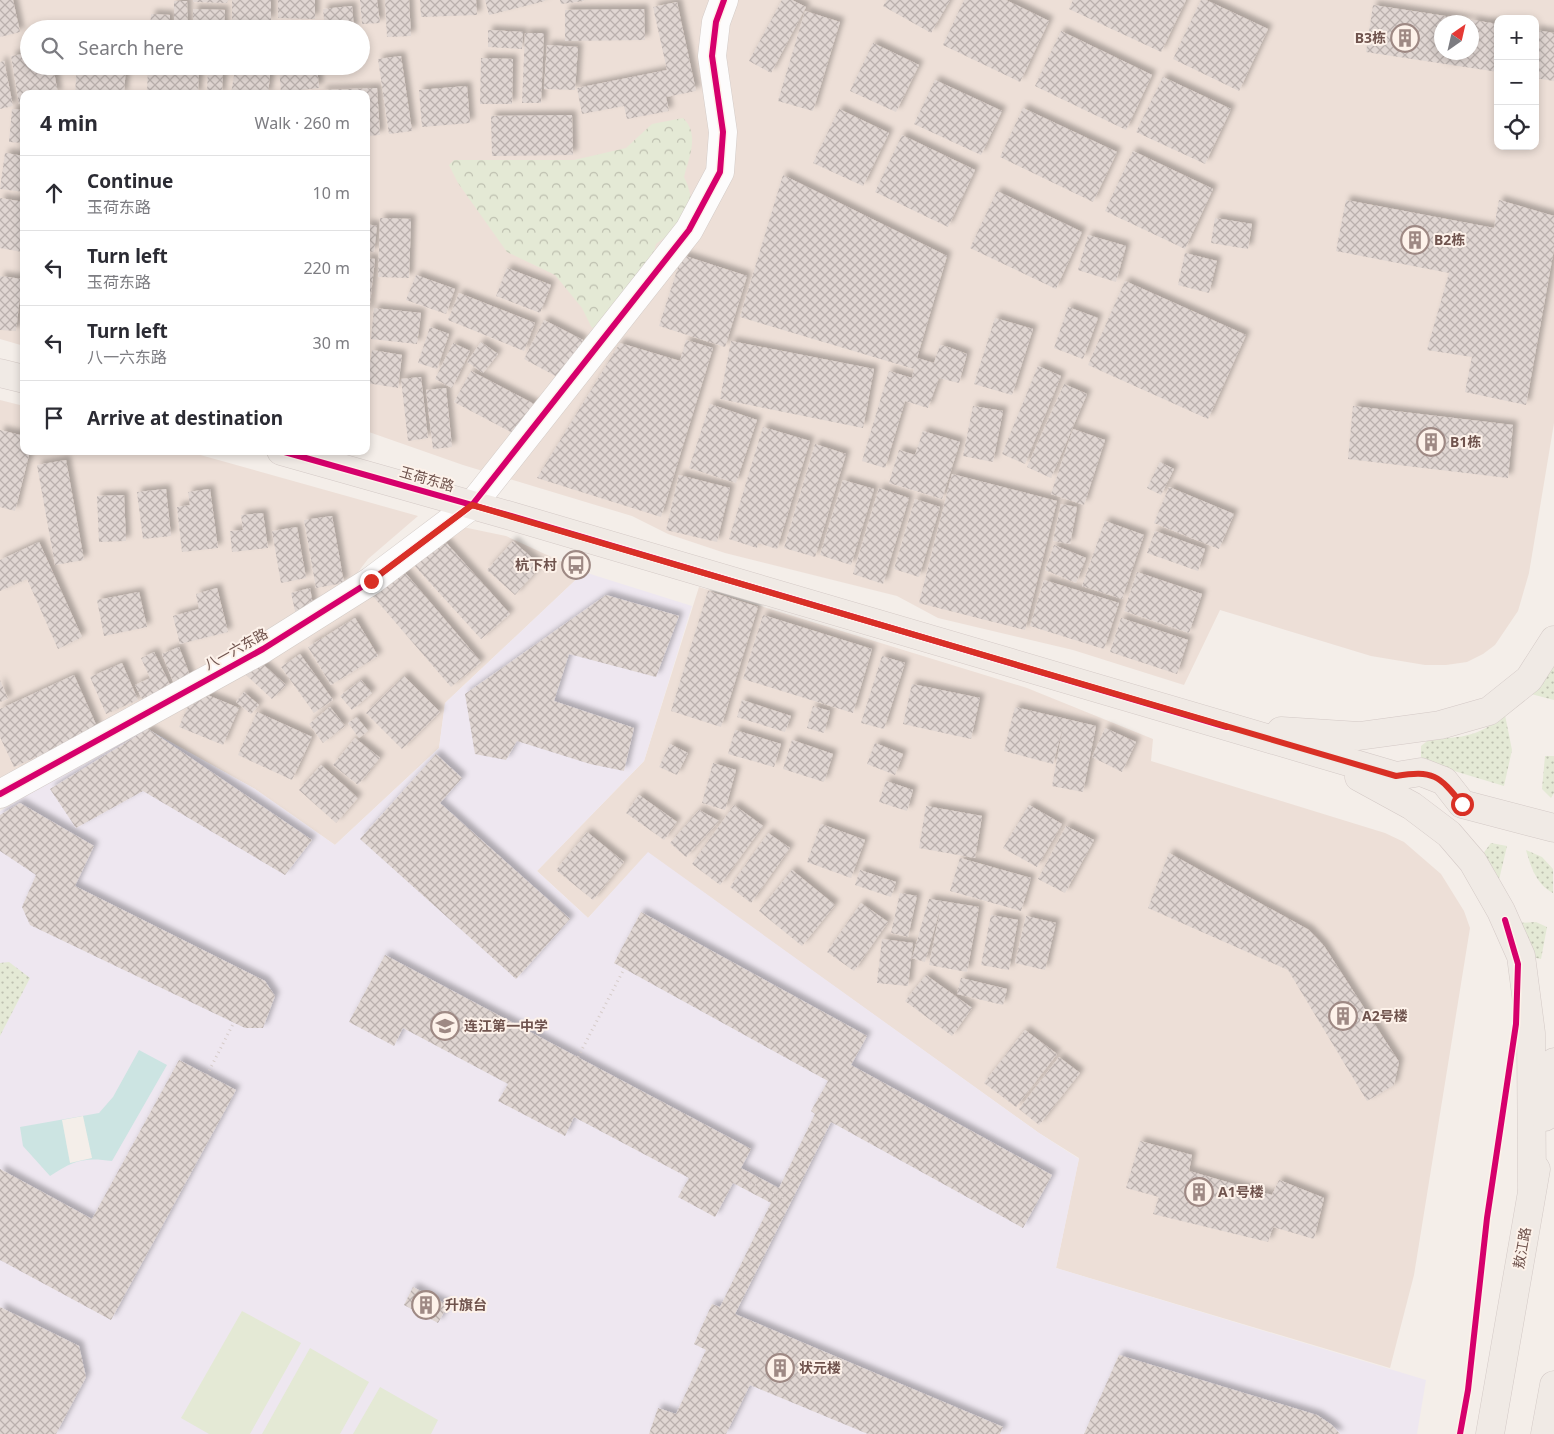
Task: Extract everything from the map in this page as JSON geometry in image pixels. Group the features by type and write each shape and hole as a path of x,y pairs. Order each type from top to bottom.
{"main road":[{"path":"0,372 20,378"},
{"name":"玉荷东路","path":"295,455 472,505 1396,776 1421,772 1444,781 1462,804"},
{"path":"1227,727 1359,736 1440,725 1489,712 1530,679 1554,640"},
{"path":"1227,727 1329,763 1397,797 1449,834 1473,862 1501,911 1521,956 1531,1033 1532,1188"},
{"path":"1437,825 1462,804 1554,828"},
{"name":"敖江路","path":"1490,1434 1554,1062"},
{"path":"1545,1434 1554,1385"}],"street":[{"name":"八一六东路","path":"0,794 263,649 371,581 472,505 688,230 720,172 724,132 719,90 712,56 716,22 724,0"}],"path":[{"path":"578,1057 624,969"},
{"path":"207,1075 234,1022"},
{"path":"727,1310 822,1117"},
{"path":"737,1176 781,1198"}],"shaded area":[{"path":"0,0 1554,0 1554,423 1529,573 1518,611 1495,645 1483,654 1467,662 1425,665 1371,656 1220,610 1184,685 1073,650 938,618 897,596 725,553 668,534 632,516 463,465 370,432 370,90 20,90 20,345 0,339"},
{"path":"0,400 20,405 20,455 200,455 418,516 368,559 348,585 0,787"},
{"path":"453,525 506,536 584,572 445,703 439,748 335,845 255,789 144,727"},
{"name":"连江第一中学","path":"584,572 692,606 644,761 537,871 588,918 648,852 1039,1133 1079,1159 1056,1268 1426,1380 1417,1434 0,1434 0,811 144,727 255,789 335,845 439,748 445,703"},
{"path":"699,587 1027,688 1153,739 1151,761 1385,833 1404,842 1441,874 1464,911 1470,928 1414,1275 1390,1368 1056,1268 1079,1158 1039,1133 648,853 588,918 537,871 644,761"}],"green space":[{"path":"683,118 688,124 692,138 692,146 684,177 691,199 687,216 675,230 656,244 650,267 609,321 592,328 582,308 555,275 507,252 458,183 449,165 454,160 574,160 626,148 652,124"},
{"path":"1554,662 1554,700 1531,694"},
{"path":"1505,715 1512,750 1504,786 1431,764 1421,757 1421,746 1431,738 1453,738 1471,734 1496,722"},
{"path":"1545,756 1554,756 1554,793 1551,798 1542,789"},
{"path":"1491,843 1507,846 1498,884 1482,855"},
{"path":"1526,850 1542,857 1553,869 1553,893 1538,880"},
{"path":"1536,922 1547,927 1541,959 1532,957 1518,923"},
{"path":"9,962 30,978 0,1036 0,963"},
{"path":"242,1311 301,1343 250,1434 209,1434 181,1418"},
{"path":"310,1348 369,1382 340,1434 262,1434"},
{"path":"380,1387 438,1420 431,1434 353,1434"}],"water":[{"path":"139,1050 167,1065 112,1161 94,1159 80,1161 66,1166 50,1176 23,1146 20,1127 99,1113 113,1097"}],"pier":[{"path":"83,1116 92,1158 70,1163 62,1120"}],"building":[{"path":"0,0 13,0 20,32 0,37"},
{"path":"193,0 228,0 227,3 193,2"},
{"path":"232,0 271,0 271,20 232,20"},
{"path":"278,0 315,0 315,19 278,18"},
{"path":"360,0 377,0 380,23 370,24 370,20 362,20"},
{"path":"385,0 409,0 411,36 387,37"},
{"path":"420,0 476,0 477,15 421,17"},
{"path":"485,0 545,0 545,1 489,15"},
{"path":"560,0 584,0 584,1 561,4"},
{"path":"782,0 792,0 806,7 771,73 749,61"},
{"path":"887,0 950,0 931,33 883,6"},
{"path":"964,0 1006,0 1049,21 1020,82 943,45"},
{"path":"1073,0 1186,0 1161,52 1069,9"},
{"path":"1201,0 1206,0 1268,29 1239,91 1173,59"},
{"path":"174,1 187,1 188,20 174,20"},
{"path":"677,2 696,91 666,97 669,111 627,119 624,106 582,114 577,88 667,70 653,7"},
{"name":"B3栋","path":"1373,5 1439,15 1434,15 1434,60 1479,60 1479,21 1494,23 1494,71 1366,52"},
{"path":"352,6 353,20 324,20 323,9"},
{"path":"193,9 225,10 224,20 193,20"},
{"path":"644,9 645,40 565,41 565,10"},
{"path":"805,11 840,22 813,111 778,101"},
{"path":"151,14 170,15 170,20 151,20"},
{"path":"488,30 523,32 522,49 488,47"},
{"path":"1061,31 1152,75 1126,130 1035,86"},
{"path":"1539,31 1554,33 1554,81 1539,79"},
{"path":"525,33 544,33 541,103 522,103"},
{"path":"873,43 919,65 896,112 850,91"},
{"path":"547,45 578,47 575,90 544,89"},
{"path":"20,54 20,75 55,75 57,90 20,90 19,104 11,56"},
{"path":"401,56 412,131 389,134 378,59"},
{"path":"481,58 513,59 512,104 480,104"},
{"path":"4,61 13,106 0,109 0,62"},
{"path":"76,75 125,75 124,90 75,90"},
{"path":"148,75 199,75 198,90 147,90"},
{"path":"208,75 223,75 222,90 207,90"},
{"path":"234,75 270,75 268,90 232,90"},
{"path":"280,75 318,75 319,88 281,90"},
{"path":"1163,77 1231,109 1205,164 1136,132"},
{"path":"935,80 1002,111 981,155 914,124"},
{"path":"467,86 470,123 422,127 419,90"},
{"path":"377,88 380,135 370,136 370,90 322,90"},
{"path":"1023,108 1117,152 1093,202 1000,157"},
{"path":"12,109 20,110 20,143 9,142"},
{"path":"839,109 889,133 863,186 813,163"},
{"path":"572,115 573,155 492,156 491,116"},
{"path":"902,135 975,170 948,227 875,192"},
{"path":"1133,151 1213,189 1185,249 1105,211"},
{"path":"5,153 20,155 20,192 0,189"},
{"path":"783,175 947,256 917,358 934,363 940,345 967,354 959,383 939,378 928,408 905,401 885,468 862,461 889,371 912,378 914,369 740,317"},
{"path":"997,191 1082,232 1056,289 970,248"},
{"path":"0,198 20,201 20,252 0,248"},
{"path":"1346,200 1494,228 1499,200 1554,216 1554,249 1526,405 1465,392 1472,357 1427,350 1449,273 1336,251"},
{"path":"380,218 411,219 409,278 378,277"},
{"path":"1215,218 1252,224 1248,249 1211,243"},
{"path":"370,225 377,226 374,252 370,252"},
{"path":"1088,235 1126,246 1116,282 1078,270"},
{"path":"1185,253 1217,261 1209,293 1178,285"},
{"path":"682,255 747,276 725,347 659,326"},
{"path":"370,258 375,259 370,303"},
{"path":"507,268 551,285 540,313 496,296"},
{"path":"416,275 455,289 446,314 406,300"},
{"path":"0,276 20,279 16,331 0,330"},
{"path":"1125,281 1246,335 1208,419 1088,365"},
{"path":"459,293 535,323 524,351 448,320"},
{"path":"1068,307 1098,318 1083,359 1054,348"},
{"path":"374,308 421,313 417,344 371,339"},
{"path":"995,318 1033,329 1012,395 974,384"},
{"path":"544,320 583,340 563,380 524,359"},
{"path":"430,327 449,334 437,369 418,363"},
{"path":"686,340 713,348 661,517 537,478 620,343 680,361"},
{"path":"731,341 874,369 863,428 720,399"},
{"path":"481,342 498,354 483,373 467,362"},
{"path":"453,343 470,351 452,388 435,379"},
{"path":"372,350 402,355 398,388 370,383"},
{"path":"1038,366 1061,376 1025,464 1002,454"},
{"path":"471,371 536,405 520,437 454,402"},
{"path":"421,377 428,438 408,441 401,379"},
{"path":"1064,384 1087,394 1051,478 1027,467"},
{"path":"446,388 452,447 433,449 426,390"},
{"path":"710,404 757,420 736,483 689,468"},
{"path":"973,406 1003,411 993,462 963,456"},
{"name":"B1栋","path":"1353,406 1513,425 1508,478 1348,459"},
{"path":"763,427 810,441 777,549 758,543 757,548 729,539"},
{"path":"1073,429 1105,440 1084,505 1051,494"},
{"path":"0,430 20,435 20,455 29,455 15,511 0,507"},
{"path":"923,431 960,442 942,499 889,483 899,450 915,455"},
{"path":"815,444 846,454 815,557 784,548"},
{"path":"66,460 84,560 55,565 37,465"},
{"path":"1160,462 1174,469 1161,495 1147,488"},
{"path":"952,474 1057,501 1025,630 919,603"},
{"path":"679,475 730,488 717,542 666,530"},
{"path":"843,480 874,489 851,565 820,555"},
{"path":"1169,487 1234,514 1219,549 1154,523"},
{"path":"879,488 909,498 883,584 853,574"},
{"path":"166,489 171,536 143,539 137,492"},
{"path":"210,489 218,548 182,552 177,507 190,505 188,492"},
{"path":"124,495 126,541 99,542 97,496"},
{"path":"915,499 940,507 919,577 894,569"},
{"path":"1061,504 1077,507 1070,544 1053,541"},
{"path":"263,513 268,548 232,552 230,531 243,530 241,515"},
{"path":"332,516 344,583 316,588 304,520"},
{"path":"1105,521 1144,535 1122,599 1082,586"},
{"path":"297,527 306,578 281,583 272,531"},
{"path":"1155,531 1205,549 1198,571 1147,553"},
{"path":"441,537 510,614 481,639 412,563"},
{"path":"513,541 541,566 515,595 487,570"},
{"path":"39,542 82,637 58,649 27,579 0,591 0,560"},
{"path":"1054,545 1086,558 1076,583 1045,570"},
{"path":"401,568 481,662 451,687 371,594"},
{"path":"1137,572 1202,594 1189,633 1124,611"},
{"path":"1044,580 1119,603 1104,649 1030,626"},
{"path":"217,588 228,632 180,644 173,616 199,609 196,594"},
{"path":"310,588 314,611 296,615 291,593"},
{"path":"708,591 758,607 721,727 671,711"},
{"path":"139,592 147,627 104,636 97,600"},
{"path":"606,595 679,616 656,677 569,654 554,701 634,728 624,771 590,764 517,741 506,760 475,754 465,694"},
{"path":"763,615 872,649 853,713 743,679"},
{"path":"355,618 378,656 331,685 308,647"},
{"path":"1121,618 1188,640 1177,674 1110,652"},
{"path":"179,647 193,683 176,689 162,654"},
{"path":"154,652 174,693 146,707 135,685 150,678 141,658"},
{"path":"300,654 333,700 314,713 281,667"},
{"path":"882,656 905,663 884,729 861,723"},
{"path":"257,659 286,685 272,699 244,673"},
{"path":"122,663 138,700 106,714 90,677"},
{"path":"74,675 98,729 14,767 0,737 0,709"},
{"path":"404,676 440,712 402,749 366,713"},
{"path":"0,680 8,699 0,702"},
{"path":"361,680 372,693 352,710 340,696"},
{"path":"912,684 980,698 971,739 903,724"},
{"path":"195,690 239,708 223,745 179,727"},
{"path":"244,692 259,705 251,714 236,702"},
{"path":"742,700 791,716 785,732 737,717"},
{"path":"813,706 830,711 824,733 807,728"},
{"path":"330,707 345,726 323,743 309,724"},
{"path":"1015,707 1096,726 1083,792 1052,786 1063,727 1053,764 1004,751"},
{"path":"257,712 312,737 292,780 238,755"},
{"path":"357,717 368,731 359,738 348,723"},
{"path":"1105,728 1136,742 1122,772 1092,757"},
{"path":"148,729 312,840 285,875 143,791 76,828 50,789"},
{"path":"735,730 781,744 774,767 728,754"},
{"path":"355,738 380,758 358,785 333,765"},
{"path":"792,740 833,754 824,782 783,769"},
{"path":"875,743 903,754 895,775 867,764"},
{"path":"670,744 688,753 677,775 659,767"},
{"path":"436,754 462,778 440,803 570,919 516,979 360,839"},
{"path":"713,763 736,770 725,810 702,803"},
{"path":"321,765 358,798 336,823 299,790"},
{"path":"886,781 913,790 907,811 879,802"},
{"path":"639,795 677,822 664,840 626,813"},
{"path":"20,803 94,846 75,886 265,981 275,996 263,1028 245,1028 30,925 22,907 36,875 0,851 0,815"},
{"path":"734,805 763,826 720,885 692,864"},
{"path":"1029,805 1062,824 1037,867 1003,848"},
{"path":"926,806 982,816 975,858 919,848"},
{"path":"699,810 719,821 686,857 670,843"},
{"path":"821,824 865,840 851,878 807,862"},
{"path":"1066,826 1094,840 1065,893 1038,879"},
{"path":"587,832 624,862 593,900 556,870"},
{"path":"768,833 790,848 751,903 730,887"},
{"name":"A2号楼","path":"1169,853 1309,930 1324,946 1399,1062 1394,1085 1367,1101 1288,970 1148,908"},
{"path":"960,858 1031,878 1021,911 950,891"},
{"path":"792,870 835,905 802,946 759,911"},
{"path":"860,870 896,882 891,897 855,885"},
{"path":"900,893 917,896 908,937 891,933"},
{"path":"929,899 979,907 967,972 929,965 941,906 925,962 912,958"},
{"path":"861,903 888,922 854,971 827,952"},
{"path":"641,912 867,1036 851,1065 1052,1175 1023,1228 831,1122 735,1314 1003,1427 1000,1434 868,1434 750,1385 726,1434 649,1434 658,1408 676,1414 706,1350 694,1344 712,1304 720,1307 771,1203 733,1183 715,1217 678,1197 689,1178 574,1117 565,1136 498,1101 508,1084 403,1028 394,1046 349,1022 385,955 751,1149 741,1168 779,1188 815,1114 811,1111 828,1081 614,963"},
{"path":"991,915 1018,920 1009,970 981,965"},
{"path":"1026,916 1056,923 1045,970 1015,963"},
{"path":"882,939 913,943 908,986 877,983"},
{"path":"926,975 972,1008 952,1036 905,1001"},
{"path":"961,978 1007,989 1003,1005 957,994"},
{"path":"1025,1030 1057,1054 1016,1107 984,1083"},
{"path":"1059,1057 1080,1073 1039,1125 1019,1109"},
{"path":"179,1060 236,1090 111,1320 0,1260 0,1169 92,1219"},
{"name":"A1号楼","path":"1140,1141 1192,1155 1189,1171 1272,1195 1279,1180 1324,1198 1314,1239 1273,1227 1268,1242 1153,1214 1159,1197 1126,1188"},
{"name":"升旗台","path":"413,1287 448,1305 438,1323 404,1305"},
{"path":"0,1307 79,1346 86,1377 56,1434 0,1434"},
{"path":"1119,1355 1317,1415 1332,1425 1340,1434 1084,1434"}],"cycle path":[{"path":"0,794 263,649 371,581 472,505 689,230 720,172 723,132 712,56 716,22 724,0"},
{"path":"295,455 511,516 1227,727"},
{"path":"1460,1434 1468,1390 1487,1218 1516,1024 1518,964 1505,920"}],"place":[{"name":"B3栋","path":"1405,38"},
{"name":"B2栋","path":"1415,240"},
{"name":"B1栋","path":"1431,442"},
{"name":"杭下村","path":"576,565"},
{"name":"A2号楼","path":"1343,1016"},
{"name":"连江第一中学","path":"445,1026"},
{"name":"A1号楼","path":"1199,1192"},
{"name":"升旗台","path":"426,1305"},
{"name":"状元楼","path":"780,1368"}],"route":[{"path":"371,581 472,505 1396,776 1421,772 1444,781 1462,804"}]}
